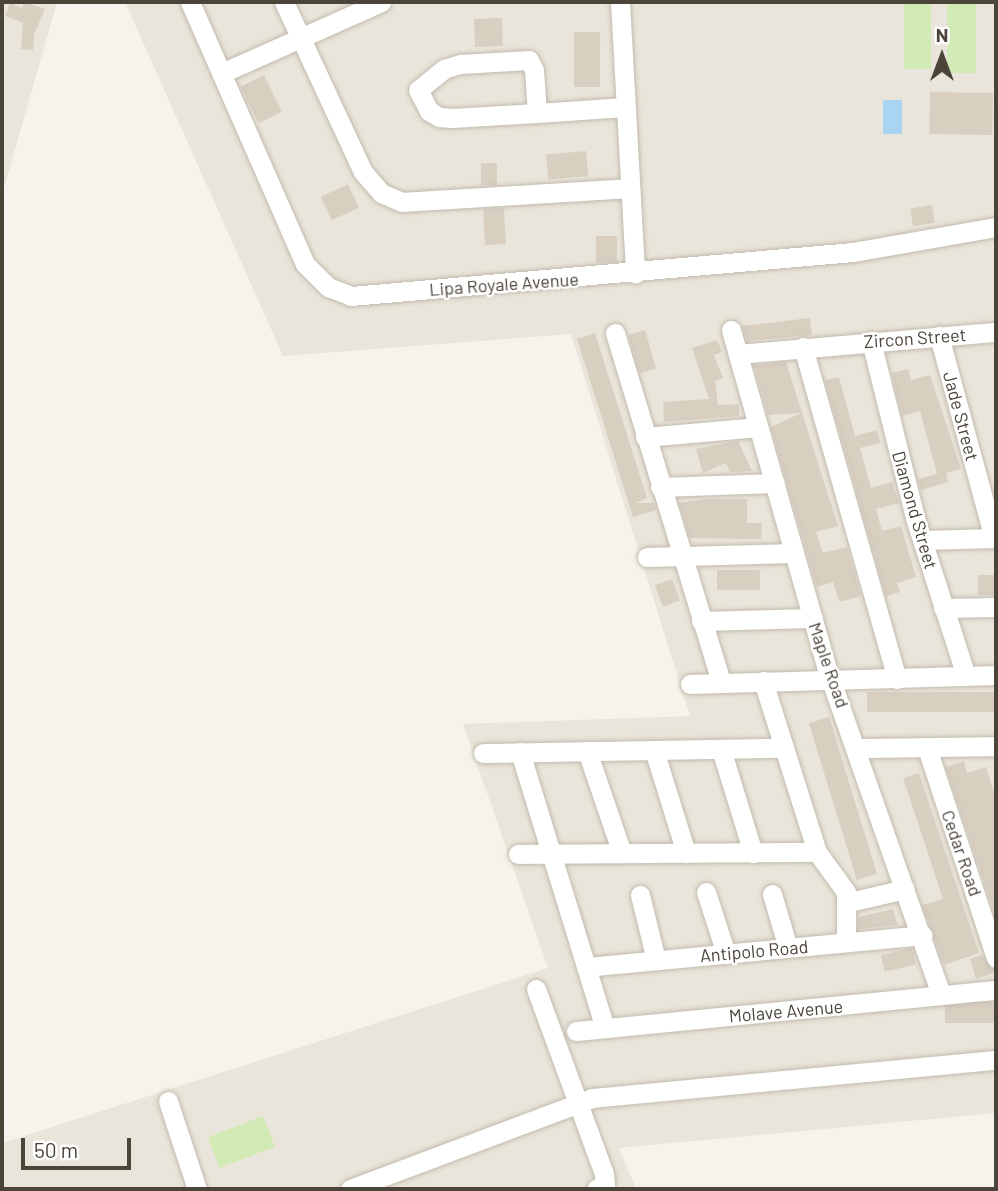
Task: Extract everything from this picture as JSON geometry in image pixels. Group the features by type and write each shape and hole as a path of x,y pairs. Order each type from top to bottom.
{"street":[{"name":"Lipa Royale Avenue","path":"190,2 224,72 305,264 328,286 351,296 635,274 918,244 996,227"},
{"path":"284,2 362,172 381,193 402,202 630,188"},
{"path":"620,2 635,274"},
{"path":"224,72 375,3"},
{"path":"537,113 534,70 530,60 460,64 444,69 418,90 429,111 439,117 537,113 625,107"},
{"name":"Maple Road","path":"731,330 827,669 835,680 941,995"},
{"name":"Zircon Street","path":"738,354 996,332"},
{"path":"615,333 680,555 721,682"},
{"name":"Jade Street","path":"939,336 995,538"},
{"name":"Diamond Street","path":"871,341 922,540 967,676"},
{"path":"803,347 897,679"},
{"path":"645,438 759,427"},
{"path":"660,487 775,484"},
{"path":"922,540 995,538"},
{"path":"647,557 794,553"},
{"path":"943,608 996,607"},
{"path":"701,621 813,618"},
{"path":"690,684 996,675"},
{"path":"763,681 817,852 822,864 841,882 849,902 846,942"},
{"path":"483,753 784,748"},
{"path":"858,748 996,748"},
{"name":"Cedar Road","path":"927,748 996,958"},
{"path":"721,749 753,853"},
{"path":"654,750 686,853"},
{"path":"587,751 622,853"},
{"path":"520,752 605,1028"},
{"path":"518,854 817,852"},
{"path":"849,902 905,889"},
{"path":"706,892 726,954"},
{"path":"772,894 788,948"},
{"path":"640,895 656,960"},
{"name":"Antipolo Road","path":"586,967 922,935"},
{"path":"536,989 604,1174 605,1184 596,1189"},
{"name":"Molave Avenue","path":"576,1031 996,990"},
{"path":"350,1189 578,1102 623,1093 996,1060"},
{"path":"168,1101 197,1189"}],"shaded area":[{"path":"2,2 57,2 2,195"},
{"path":"125,2 996,2 996,1113 619,1148 636,1189 2,1189 2,1143 548,968 463,724 690,716 571,334 283,356"}],"green space":[{"path":"904,2 931,2 931,69 904,69"},
{"path":"947,2 976,2 976,73 947,73"},
{"path":"263,1116 275,1147 220,1168 208,1137"}],"water":[{"path":"883,100 902,100 902,134 883,134"}],"building":[{"path":"24,2 45,9 34,34 33,50 21,49 23,23 5,16 10,3 22,8"},
{"path":"502,18 503,46 475,47 474,19"},
{"path":"574,32 600,32 600,87 574,87"},
{"path":"264,75 282,112 259,123 241,86"},
{"path":"930,92 993,93 992,135 929,134"},
{"path":"586,151 588,176 548,179 546,154"},
{"path":"481,163 497,163 497,185 481,185"},
{"path":"348,184 359,208 332,220 321,197"},
{"path":"932,205 935,223 913,226 910,208"},
{"path":"483,209 504,209 506,244 485,245"},
{"path":"596,236 617,236 617,262 596,262"},
{"path":"810,318 812,335 747,341 742,326"},
{"path":"645,330 656,368 640,373 629,335"},
{"path":"595,333 647,498 635,503 654,503 656,510 633,517 577,339"},
{"path":"717,340 722,352 714,355 723,378 715,381 718,405 739,404 739,416 664,422 663,402 709,399 692,348"},
{"path":"786,362 838,526 816,532 823,553 847,547 861,596 844,601 839,601 833,582 817,587 771,427 801,413 768,415 754,365"},
{"path":"908,369 911,380 930,375 961,469 946,473 948,482 921,490 918,479 937,474 920,411 902,416 892,373"},
{"path":"839,377 855,436 877,430 880,443 860,448 871,488 892,482 899,503 876,509 882,531 901,526 916,577 897,583 900,592 886,596 825,380"},
{"path":"738,441 752,471 730,472 726,463 703,473 696,449"},
{"path":"706,499 747,499 747,523 762,523 761,539 690,538 679,503"},
{"path":"717,570 760,570 760,590 717,590"},
{"path":"978,575 996,575 996,595 978,595"},
{"path":"672,579 680,601 663,607 655,585"},
{"path":"867,692 996,692 996,712 867,712"},
{"path":"829,717 877,874 857,880 809,723"},
{"path":"964,761 967,773 986,767 996,798 996,917 946,767"},
{"path":"919,773 979,953 944,965 922,905 943,899 903,778"},
{"path":"893,909 898,925 858,929 858,917"},
{"path":"912,948 916,965 885,972 881,955"},
{"path":"982,955 996,972 976,979 970,959"},
{"path":"945,1002 996,1002 996,1023 945,1023"}]}
